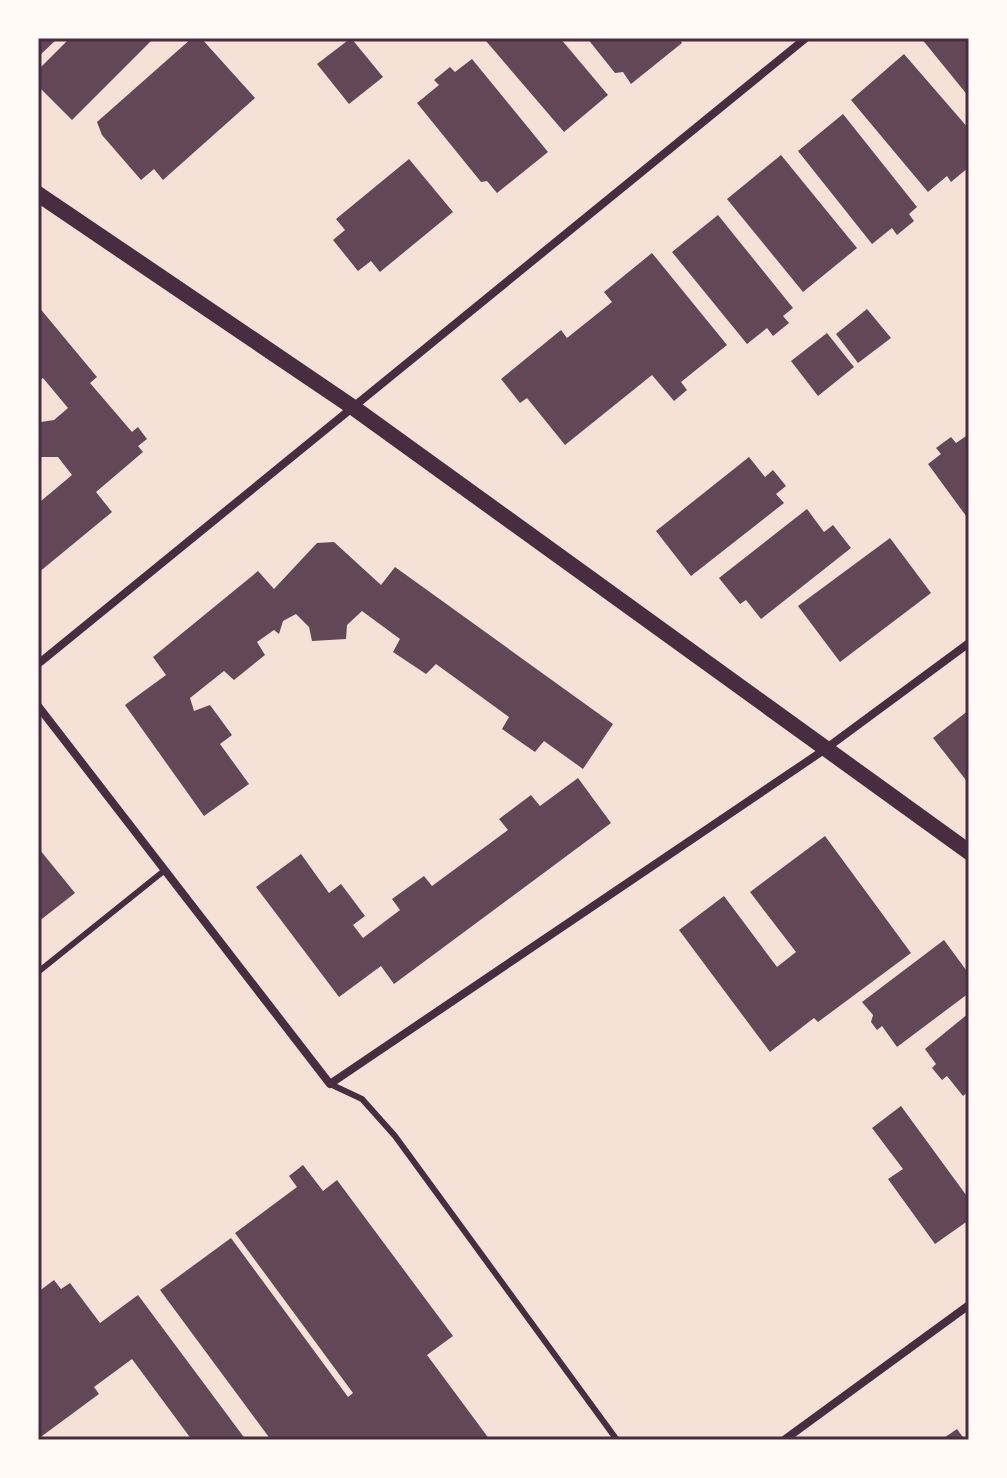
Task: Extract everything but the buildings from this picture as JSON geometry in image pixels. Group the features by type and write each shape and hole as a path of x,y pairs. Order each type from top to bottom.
{"main road":[{"path":"38,194 354,408 969,852"}],"street":[{"path":"38,664 806,38"},
{"path":"38,706 330,1084 824,750 969,643"},
{"path":"784,1440 969,1305"}],"lane":[{"path":"38,972 165,870"},
{"path":"330,1084 362,1099 395,1136 617,1440"}]}
